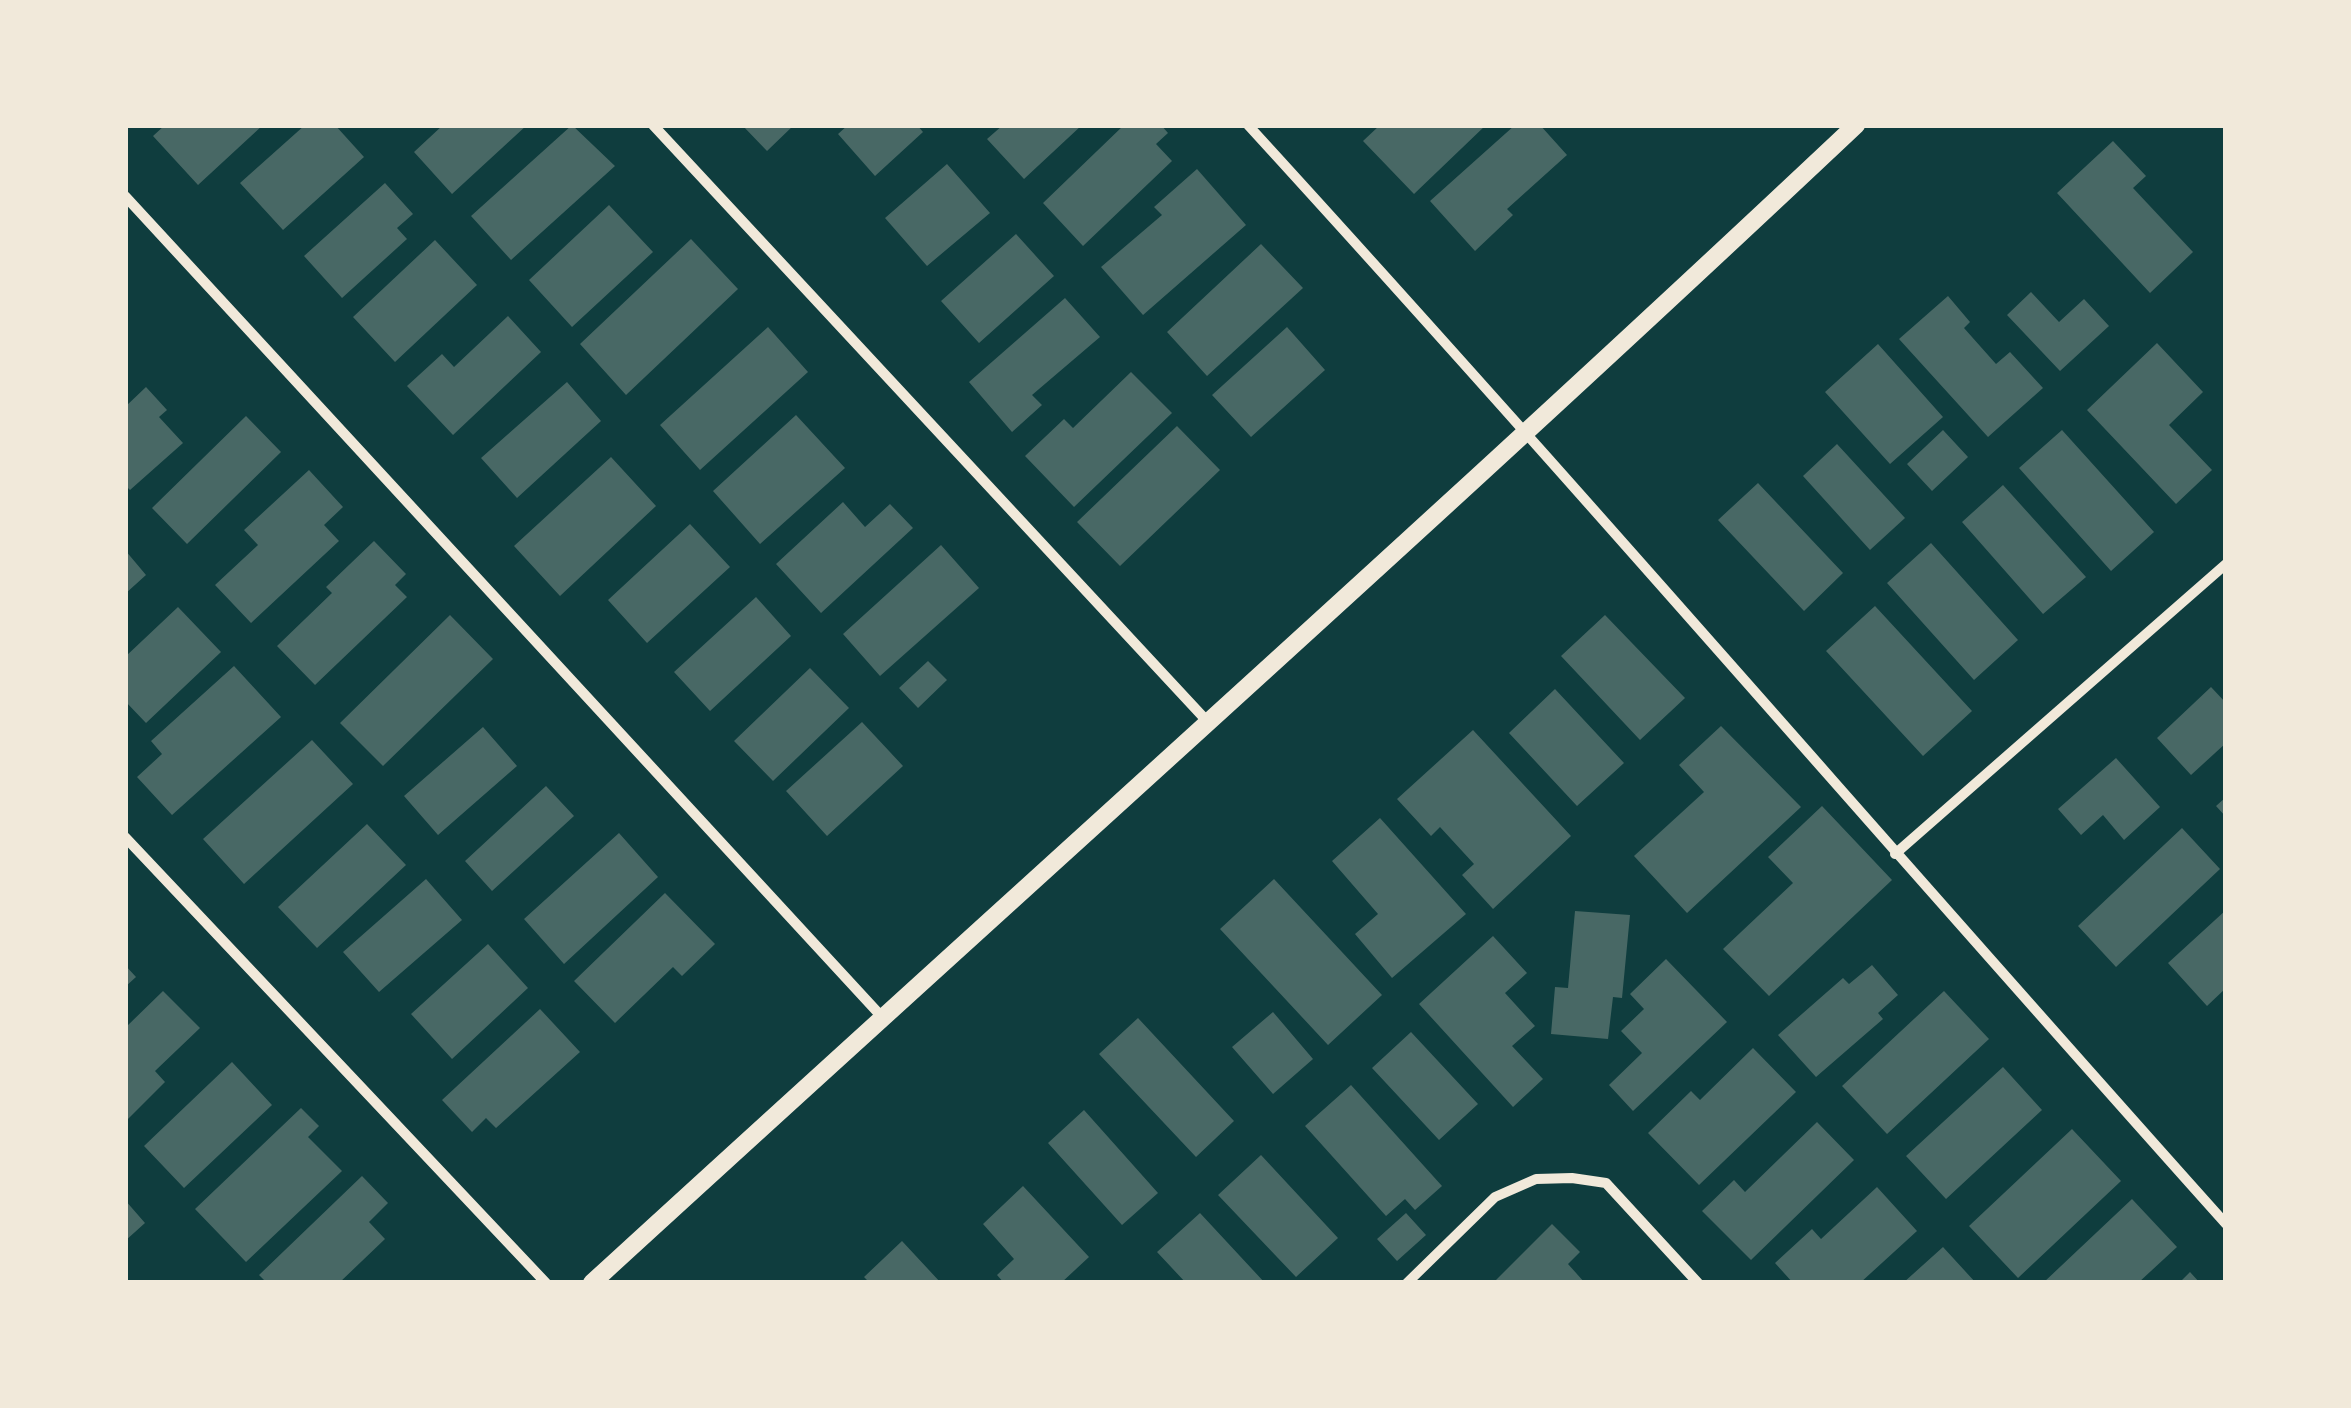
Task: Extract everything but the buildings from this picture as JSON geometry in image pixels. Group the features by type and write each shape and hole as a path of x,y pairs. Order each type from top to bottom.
{"street":[{"path":"652,125 1206,720"},
{"path":"1248,125 1529,432 1895,854 2226,1224"},
{"path":"592,1283 1206,720 1529,432 1856,125"},
{"path":"125,196 882,1017"},
{"path":"1895,854 2226,564"},
{"path":"125,838 546,1283"},
{"path":"1407,1283 1495,1197 1536,1179 1572,1178 1606,1183 1698,1283"}]}
